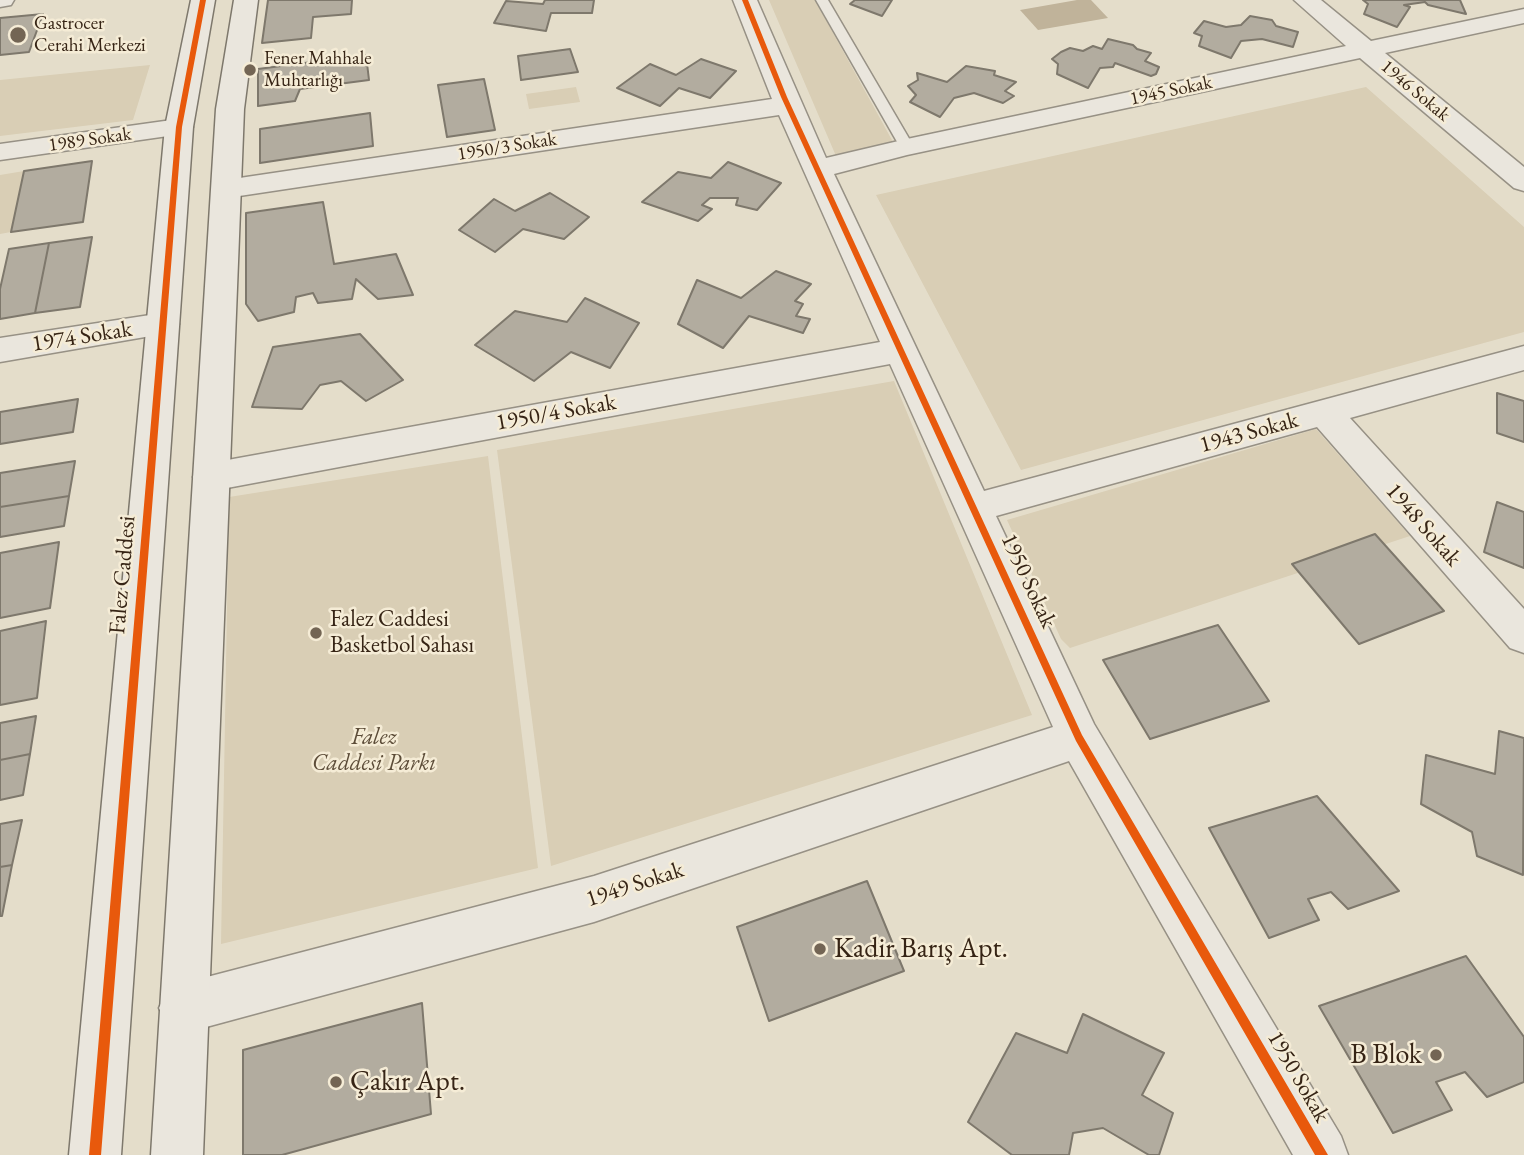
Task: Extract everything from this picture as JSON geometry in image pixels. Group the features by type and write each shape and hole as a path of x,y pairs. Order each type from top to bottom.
{"street":[{"name":"Falez Caddesi","path":"95,1155 179,128 203,0"},
{"path":"177,1155 230,109 246,0"},
{"name":"1950 Sokak","path":"745,0 789,105 1079,738 1322,1155"},
{"name":"1946 Sokak","path":"1306,0 1524,181"},
{"name":"1945 Sokak","path":"818,169 906,147 1524,16"},
{"name":"1950/3 Sokak","path":"226,189 789,105"},
{"name":"1989 Sokak","path":"0,152 179,128"},
{"name":"1974 Sokak","path":"0,350 219,315"},
{"name":"1950/4 Sokak","path":"211,477 901,350"},
{"name":"1943 Sokak","path":"974,508 1524,358"},
{"name":"1948 Sokak","path":"1324,412 1524,636"},
{"name":"1949 Sokak","path":"184,1008 594,899 1079,738"}],"lane":[{"path":"822,0 906,147"}],"green space":[{"path":"769,0 815,0 893,142 836,156"},
{"path":"150,65 133,120 0,136 0,80"},
{"path":"576,87 580,102 529,109 526,94"},
{"path":"1366,87 1524,227 1524,332 1021,470 876,195"},
{"path":"24,171 11,232 0,234 0,175"},
{"path":"894,381 1032,715 551,866 497,450"},
{"path":"1316,429 1410,536 1070,648 1061,639 1007,520"},
{"name":"Falez Caddesi Parkı","path":"488,456 538,868 221,944 229,497"}],"shaded area":[{"path":"1091,0 1108,18 1038,30 1020,10"}],"building":[{"path":"268,0 352,0 351,14 313,17 311,38 262,43"},
{"path":"545,0 594,0 592,13 551,13 546,31 494,23 506,1 543,4"},
{"path":"855,0 892,0 882,16 850,4"},
{"path":"1363,0 1460,0 1466,14 1425,2 1404,5 1410,7 1397,27 1364,14 1368,4"},
{"name":"Gastrocer Cerahi Merkezi","path":"43,14 29,52 0,55 0,18"},
{"path":"1250,16 1272,20 1276,26 1298,32 1293,47 1262,39 1241,41 1231,58 1199,46 1202,36 1194,33 1204,21 1226,27 1241,25"},
{"path":"1108,39 1151,53 1145,61 1159,67 1156,74 1151,76 1115,63 1113,67 1100,68 1088,88 1057,74 1058,64 1052,59 1061,52 1070,48 1083,51 1093,46 1102,49"},
{"path":"570,49 578,72 521,80 518,56"},
{"path":"366,55 369,80 300,89 295,101 258,106 258,69"},
{"path":"701,59 736,71 710,98 679,88 660,106 617,88 650,64 676,75"},
{"path":"966,66 995,71 994,75 1016,82 1005,91 1014,96 1003,103 974,93 954,98 940,117 910,102 916,95 908,86 918,80 917,73 947,82"},
{"path":"484,79 495,130 447,137 438,85"},
{"path":"370,113 373,146 260,163 260,129"},
{"path":"92,161 83,222 11,232 24,171"},
{"path":"728,162 781,183 757,210 736,205 738,198 710,198 702,205 712,209 698,221 642,202 678,172 711,178"},
{"path":"550,193 589,217 564,239 523,229 495,252 459,230 494,199 515,211"},
{"path":"323,202 334,264 396,254 413,295 378,299 356,279 352,299 318,303 313,293 296,297 294,312 258,321 246,304 246,213"},
{"path":"92,237 80,307 35,313 49,243"},
{"path":"49,243 35,313 0,319 0,289 9,249"},
{"path":"776,271 811,284 795,301 803,304 796,316 810,319 803,333 749,316 723,348 678,324 697,280 741,298"},
{"path":"585,298 639,323 610,368 571,352 534,381 475,345 515,311 567,322"},
{"path":"360,334 403,380 366,401 341,381 320,385 302,409 252,407 273,347"},
{"path":"1497,393 1524,401 1524,442 1497,433"},
{"path":"78,399 73,432 0,444 0,412"},
{"path":"75,461 69,496 0,507 0,473"},
{"path":"69,496 64,526 0,537 0,507"},
{"path":"1497,502 1524,512 1524,568 1484,552"},
{"path":"1375,534 1444,611 1359,644 1292,564"},
{"path":"59,542 50,608 0,618 0,553"},
{"path":"46,621 37,698 0,705 0,631"},
{"path":"1218,625 1269,701 1150,739 1103,660"},
{"path":"36,716 30,754 0,760 0,723"},
{"path":"1499,731 1524,738 1523,875 1477,856 1472,832 1421,804 1426,755 1495,774"},
{"path":"30,754 23,795 0,800 0,760"},
{"path":"1317,796 1399,891 1348,909 1331,892 1308,899 1319,920 1269,938 1209,828"},
{"path":"22,820 12,865 0,867 0,824"},
{"path":"12,865 2,916 0,916 0,867"},
{"name":"Kadir Barış Apt.","path":"867,881 904,971 769,1021 737,927"},
{"name":"B Blok","path":"1466,956 1524,1037 1524,1082 1487,1097 1465,1072 1436,1082 1452,1110 1393,1133 1319,1006"},
{"name":"Çakır Apt.","path":"422,1003 431,1114 282,1155 243,1155 243,1050"},
{"path":"1083,1014 1164,1053 1142,1095 1173,1113 1159,1155 1149,1155 1103,1128 1073,1133 1069,1155 1012,1155 968,1122 1016,1033 1067,1053"}],"cycle path":[{"path":"95,1155 179,127 203,0"},
{"path":"745,0 784,97 1079,738 1322,1155"}],"place":[{"name":"Gastrocer Cerahi Merkezi","path":"18,35"},
{"name":"Fener Mahhale Muhtarlığı","path":"250,70"},
{"name":"Falez Caddesi Basketbol Sahası","path":"316,633"},
{"name":"Kadir Barış Apt.","path":"820,949"},
{"name":"B Blok","path":"1436,1055"},
{"name":"Çakır Apt.","path":"336,1082"}]}
